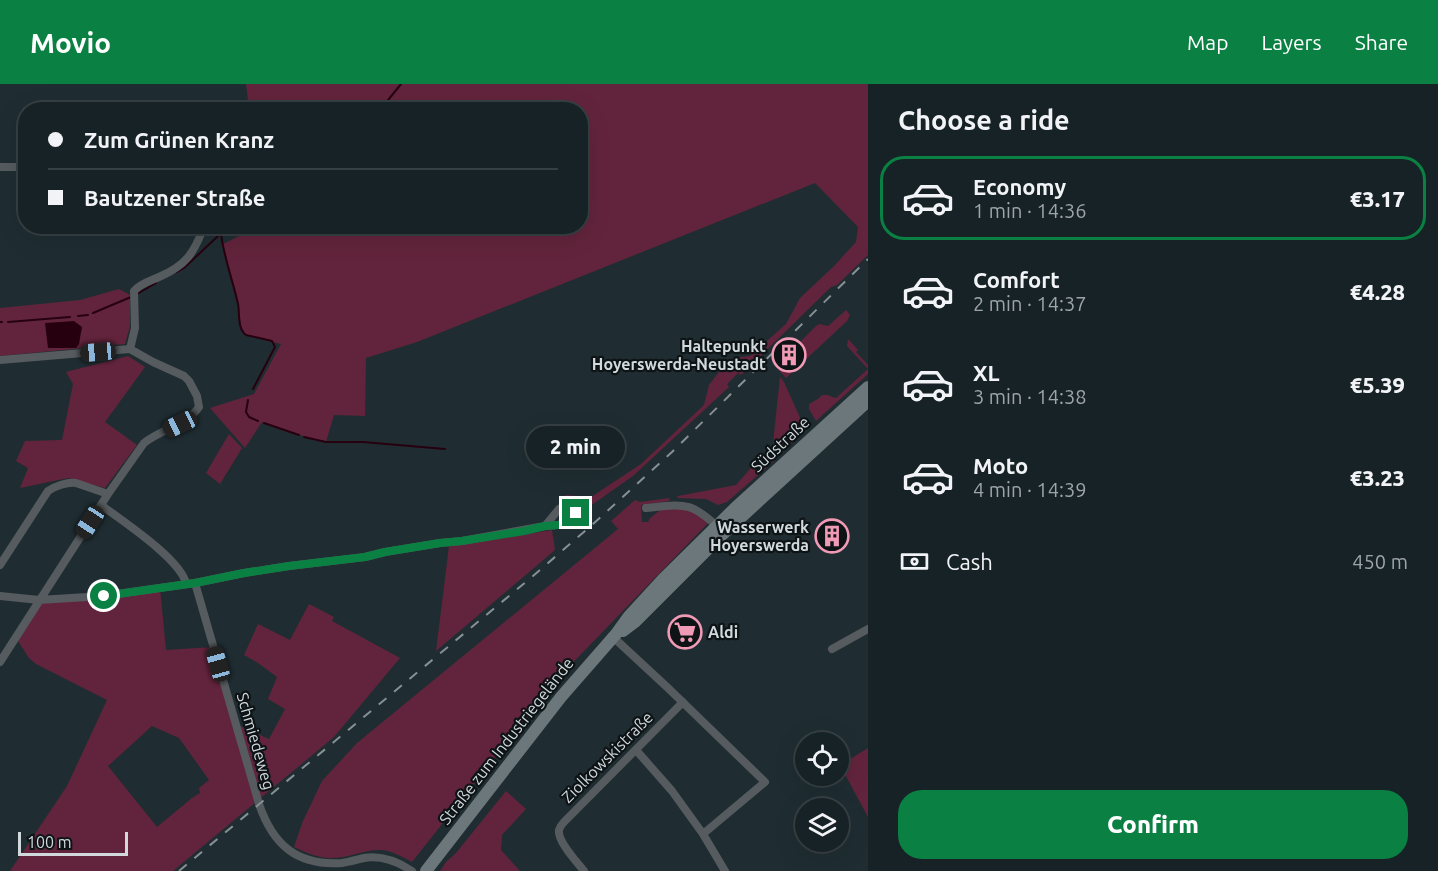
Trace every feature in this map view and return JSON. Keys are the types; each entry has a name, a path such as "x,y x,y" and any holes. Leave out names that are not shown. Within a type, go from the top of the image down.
{"main road":[{"name":"Südstraße","path":"720,529 812,436 868,387"},
{"name":"Südstraße","path":"720,529 868,401"},
{"name":"Straße zum Industriegelände","path":"426,871 579,675 615,636 635,622 720,529"}],"street":[{"path":"0,167 18,167"},
{"path":"130,349 135,328 134,291 138,286 181,266 201,234"},
{"path":"0,360 130,349 184,376 197,396 200,407 180,424 151,437 144,443 108,494 0,662"},
{"path":"0,565 52,488 72,483 108,494"},
{"name":"Schmiedeweg","path":"101,505 159,549 190,583 262,813 276,839 291,852 316,861 335,863 351,862 368,857 386,858 412,871"},
{"path":"646,508 686,506 696,509 720,529"},
{"path":"0,596 39,600 104,596 289,566 365,557 545,526"},
{"path":"832,649 868,629"},
{"path":"615,636 765,782 703,834"},
{"name":"Ziolkowskistraße","path":"584,871 562,843 560,828 682,702"},
{"path":"636,750 672,791 703,834 725,871"}],"shaded area":[{"path":"246,84 868,84 868,255 837,285 831,287 741,375 738,373 727,384 729,387 633,476 586,509 574,500 565,498 565,495 588,499 641,464 704,405 709,385 725,364 734,358 750,356 786,324 800,298 856,242 858,227 815,183 417,342 366,358 365,416 334,415 326,442 262,422 245,448 210,408 254,394 281,344 246,335 243,332 223,244 243,234 588,234 588,102 248,102"},
{"path":"119,289 130,295 130,326 125,344 0,356 0,308 80,300"},
{"path":"846,310 850,315 847,321 786,378 775,366 796,351 794,348 816,326 819,324 828,326"},
{"path":"74,321 82,327 76,348 48,348 45,323"},
{"path":"848,339 868,365 868,369 847,346"},
{"path":"128,356 145,367 105,422 137,445 105,488 68,478 20,488 28,468 16,461 25,441 62,440 73,384 66,372"},
{"path":"868,369 868,374 816,421 809,409 809,404 822,395 836,398"},
{"path":"780,377 802,422 801,435 777,455 772,453"},
{"path":"229,434 242,448 220,484 206,473"},
{"path":"767,455 775,460 727,502 718,505 706,499 677,498 736,485 757,461"},
{"path":"669,498 670,501 641,505 642,522 648,522 663,508 686,509 710,521 557,679 412,862 381,850 325,858 294,847 303,821 322,781 357,743 618,529 611,521 635,500 640,502"},
{"path":"552,530 555,550 436,651 449,546"},
{"path":"160,588 166,650 213,647 236,724 269,739 285,709 268,699 277,677 244,655 258,624 290,640 309,604 334,617 332,621 400,658 334,737 173,871 10,871 67,786 107,700 36,664 29,658 16,638 40,600","holes":["152,726 179,738 209,780 199,788 200,793 157,827 108,766"]},
{"path":"868,748 868,817 849,782 849,760"},
{"path":"506,791 526,809 502,835 501,850 520,871 440,871 446,862 456,853"}],"waterway":[{"path":"386,102 401,84"},
{"path":"221,234 238,304 241,329 246,335 272,341 275,347 253,389"},
{"path":"177,272 222,234"},
{"path":"137,294 156,283"},
{"path":"93,313 131,297"},
{"path":"78,316 88,315"},
{"path":"8,322 70,317"},
{"path":"248,400 246,412 249,417 258,421"},
{"path":"264,423 299,435"},
{"path":"304,437 326,442 363,442 445,449"}],"railway":[{"path":"179,871 593,524 672,452 868,259"}],"place":[{"name":"Haltepunkt Hoyerswerda-Neustadt","path":"789,355"},
{"name":"Wasserwerk Hoyerswerda","path":"832,536"},
{"name":"Aldi","path":"685,632"}],"route":[{"path":"104,596 289,566 365,557 545,526 570,524 574,522 576,513"}]}
